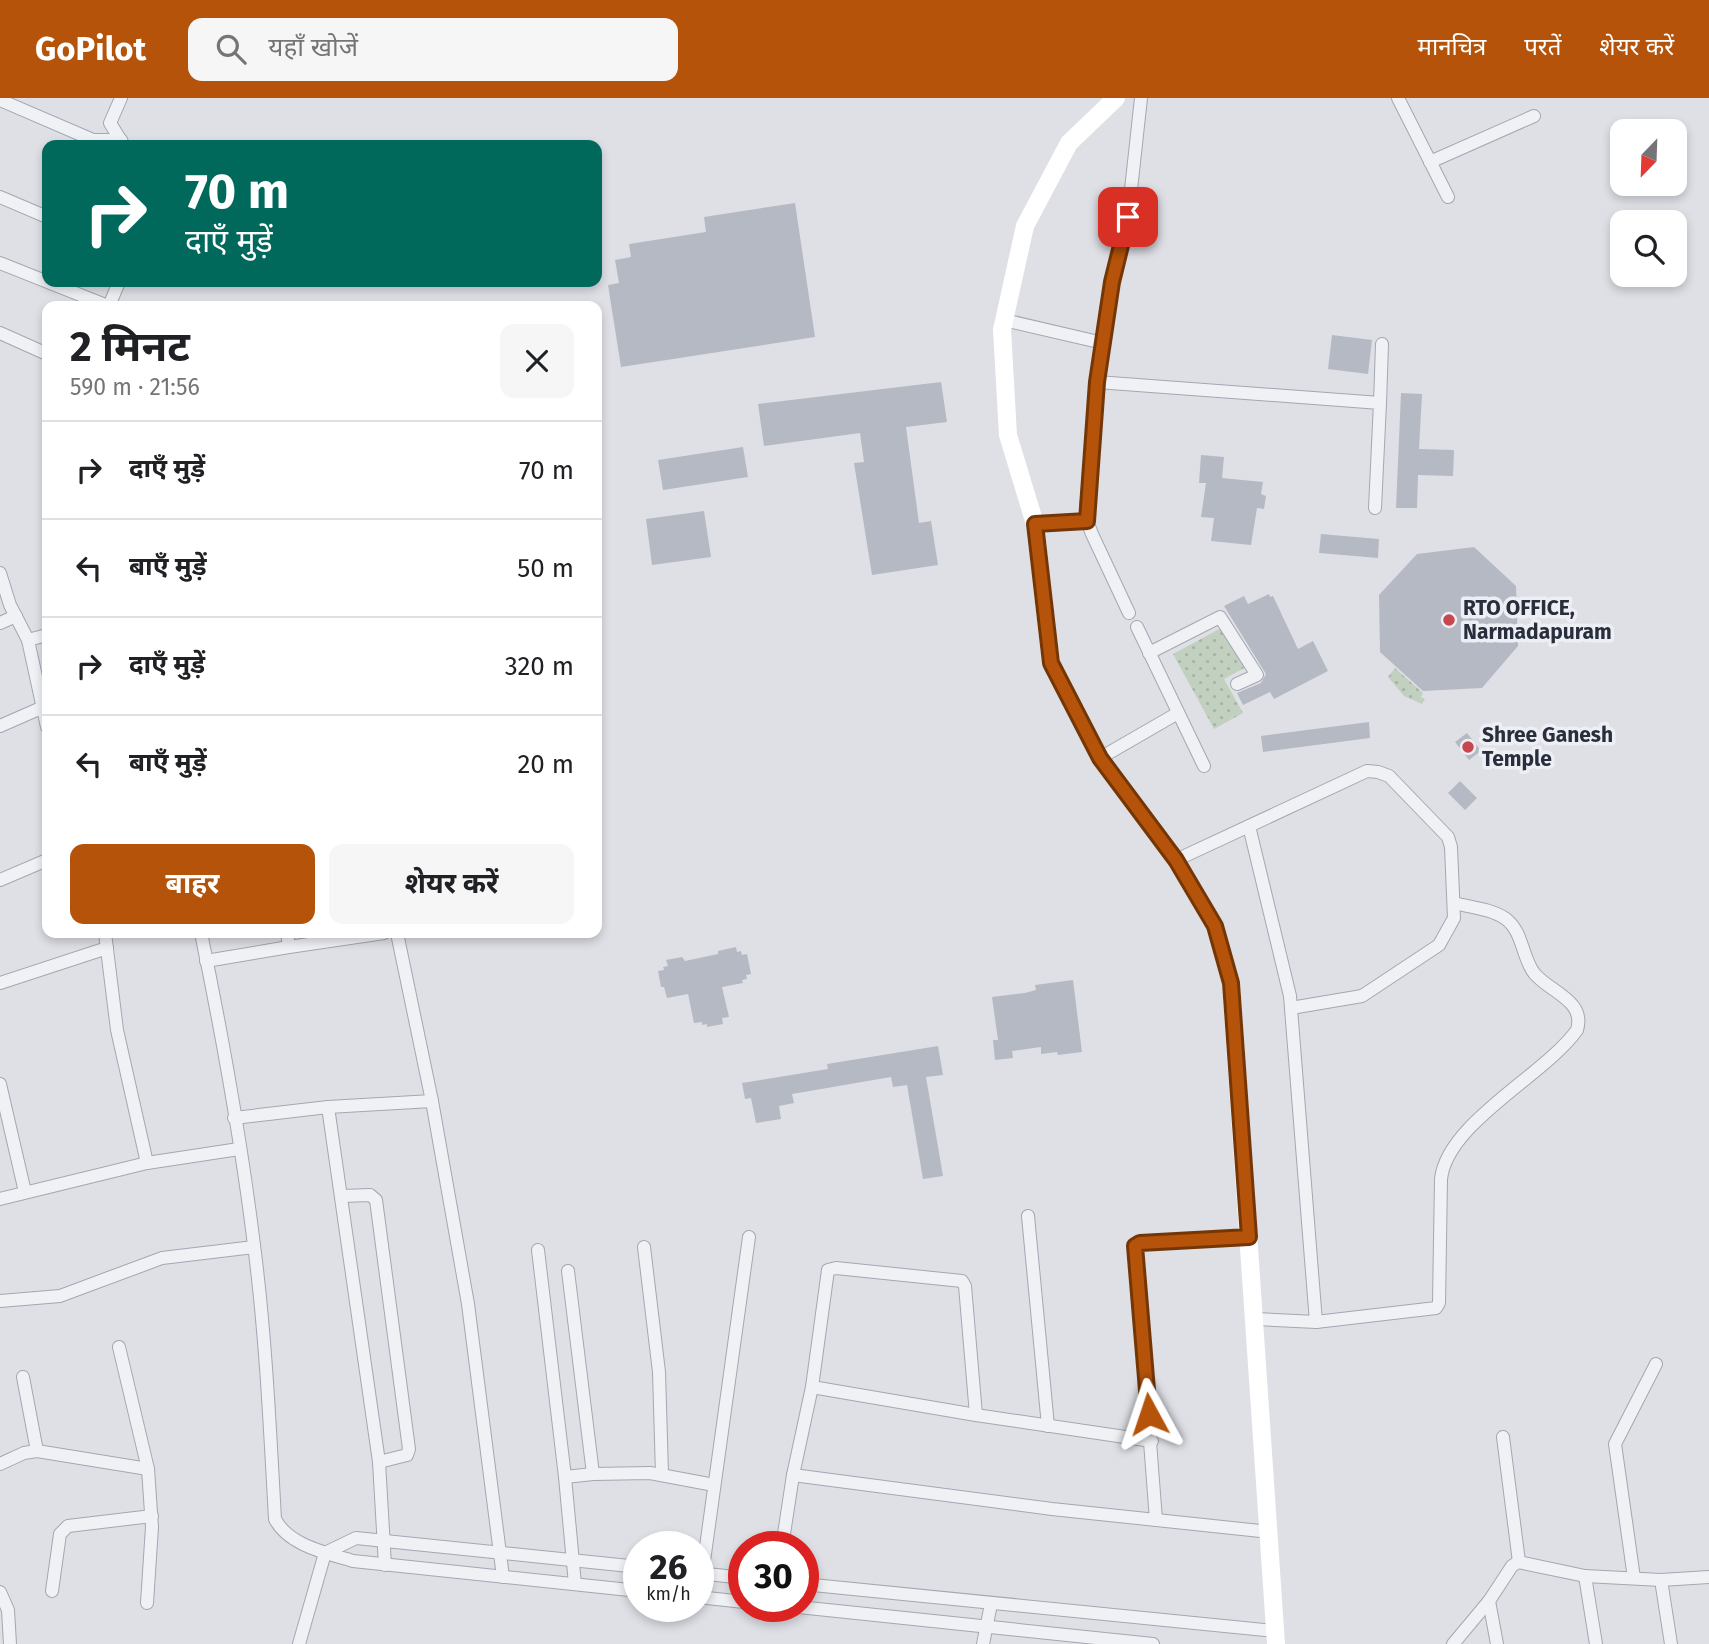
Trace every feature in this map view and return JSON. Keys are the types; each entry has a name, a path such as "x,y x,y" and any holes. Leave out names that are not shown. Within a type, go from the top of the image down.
{"main road":[{"path":"1116,98 1069,143 1025,226 1002,330 1008,435 1035,524 1051,663 1100,758 1176,860 1215,926 1231,983 1276,1637"}],"street":[{"path":"120,140 110,123 121,98"},
{"path":"1129,612 1087,521 1097,382 1112,282 1128,217 1141,98"},
{"path":"1398,98 1448,197"},
{"path":"0,100 93,140"},
{"path":"1430,162 1534,116"},
{"path":"0,197 42,215"},
{"path":"0,263 42,280"},
{"path":"60,287 95,301"},
{"path":"1004,320 1103,343"},
{"path":"0,333 42,352"},
{"path":"1375,508 1382,345"},
{"path":"1097,382 1380,403"},
{"path":"1035,524 1087,521"},
{"path":"0,573 28,640 42,711"},
{"path":"0,623 16,616"},
{"path":"1149,653 1220,617 1257,675 1237,684"},
{"path":"1137,627 1204,766"},
{"path":"28,640 42,636"},
{"path":"0,726 41,708"},
{"path":"1100,758 1178,713"},
{"path":"1176,860 1367,771 1389,776 1448,837 1451,848 1454,918 1439,945 1362,996 1291,1008"},
{"path":"1249,826 1291,1008 1316,1322"},
{"path":"0,880 42,862"},
{"path":"1255,1319 1316,1322 1436,1308 1439,1303 1441,1179 1445,1159 1468,1130 1572,1036 1579,1023 1575,1006 1533,972 1509,921 1498,915 1454,903"},
{"path":"106,938 117,1030 147,1163"},
{"path":"202,938 254,1247 268,1393 275,1519 280,1528 288,1535 325,1553 353,1561 623,1589"},
{"path":"287,938 289,947"},
{"path":"206,961 350,938"},
{"path":"398,938 432,1101 468,1304 503,1577"},
{"path":"0,983 107,948"},
{"path":"0,1084 25,1192"},
{"path":"234,1118 328,1107 432,1101"},
{"path":"328,1107 379,1462 385,1565"},
{"path":"0,1199 147,1163 239,1149"},
{"path":"342,1196 370,1195 376,1200 409,1449 403,1457 379,1462"},
{"path":"1028,1216 1048,1426"},
{"path":"707,1531 749,1237"},
{"path":"1156,1520 1135,1246 1140,1243 1249,1237"},
{"path":"0,1301 60,1296 162,1258 254,1247"},
{"path":"644,1247 659,1372 662,1474"},
{"path":"538,1250 575,1584"},
{"path":"784,1531 793,1475 812,1387 828,1270 836,1268 962,1281 965,1286 976,1415"},
{"path":"568,1271 593,1474"},
{"path":"119,1347 148,1469 152,1516 147,1603"},
{"path":"1634,1578 1615,1444 1656,1364"},
{"path":"23,1377 37,1451"},
{"path":"812,1387 1152,1441"},
{"path":"1503,1437 1519,1562"},
{"path":"0,1464 24,1453 37,1451 148,1469"},
{"path":"565,1477 593,1474 662,1474 714,1485"},
{"path":"793,1475 1270,1532"},
{"path":"52,1591 63,1529 68,1526 152,1516"},
{"path":"299,1644 325,1553 356,1538 623,1566"},
{"path":"1453,1644 1489,1601 1513,1566 1519,1562 1585,1576 1661,1580 1709,1577"},
{"path":"1585,1576 1596,1644"},
{"path":"1661,1580 1671,1644"},
{"path":"819,1586 1276,1637"},
{"path":"0,1592 8,1610 10,1644"},
{"path":"1489,1601 1497,1644"},
{"path":"984,1644 991,1604"},
{"path":"819,1609 1153,1644"}],"green space":[{"path":"1223,627 1246,667 1224,679 1243,713 1214,729 1173,654"},
{"path":"1395,668 1423,693 1421,697 1425,699 1422,704 1404,696 1388,677"}],"building":[{"path":"795,203 815,337 621,367 608,285 619,283 615,260 631,257 629,244 706,232 704,217"},
{"path":"1332,335 1372,340 1368,374 1328,369"},
{"path":"941,382 947,422 906,427 919,523 931,521 938,565 872,575 854,463 864,462 860,433 764,446 758,404"},
{"path":"1401,393 1422,394 1419,449 1454,450 1453,476 1418,475 1417,508 1396,508"},
{"path":"743,447 748,477 663,490 658,460"},
{"path":"1201,455 1224,457 1222,478 1263,482 1261,494 1266,496 1264,509 1257,508 1251,545 1211,541 1214,518 1201,517 1206,483 1199,483"},
{"path":"704,511 711,557 652,565 646,519"},
{"path":"1321,534 1379,539 1378,558 1319,553"},
{"name":"RTO OFFICE, Narmadapuram","path":"1474,547 1516,586 1518,646 1482,688 1423,691 1380,652 1379,595 1417,554"},
{"path":"1269,594 1270,597 1273,596 1298,649 1313,641 1328,671 1274,699 1270,692 1243,705 1237,693 1261,683 1266,674 1224,606 1244,596 1248,604"},
{"path":"1369,722 1370,738 1263,752 1261,736"},
{"name":"Shree Ganesh Temple","path":"1467,733 1481,751 1469,760 1455,742"},
{"path":"1460,781 1477,798 1465,810 1448,793"},
{"path":"736,947 737,952 747,954 751,974 746,975 747,979 742,980 743,983 722,987 729,1017 722,1018 723,1024 707,1027 707,1024 702,1025 702,1022 694,1023 688,994 667,998 664,987 661,987 658,971 668,966 666,960 682,957 685,961"},
{"path":"1073,980 1082,1052 1041,1054 1041,1047 1012,1051 1013,1058 995,1060 993,1040 998,1040 992,997 1036,990 1035,985"},
{"path":"938,1046 943,1075 926,1077 943,1176 923,1179 907,1085 893,1087 891,1077 792,1094 794,1103 779,1106 781,1119 756,1123 751,1098 745,1099 742,1083 828,1069 827,1064"}],"place":[{"name":"RTO OFFICE, Narmadapuram","path":"1449,620"},
{"name":"Shree Ganesh Temple","path":"1468,747"}],"route":[{"path":"1128,217 1112,282 1097,382 1087,521 1035,524 1051,663 1100,758 1176,860 1215,926 1231,983 1249,1237 1140,1243 1135,1246 1149,1414"}]}
